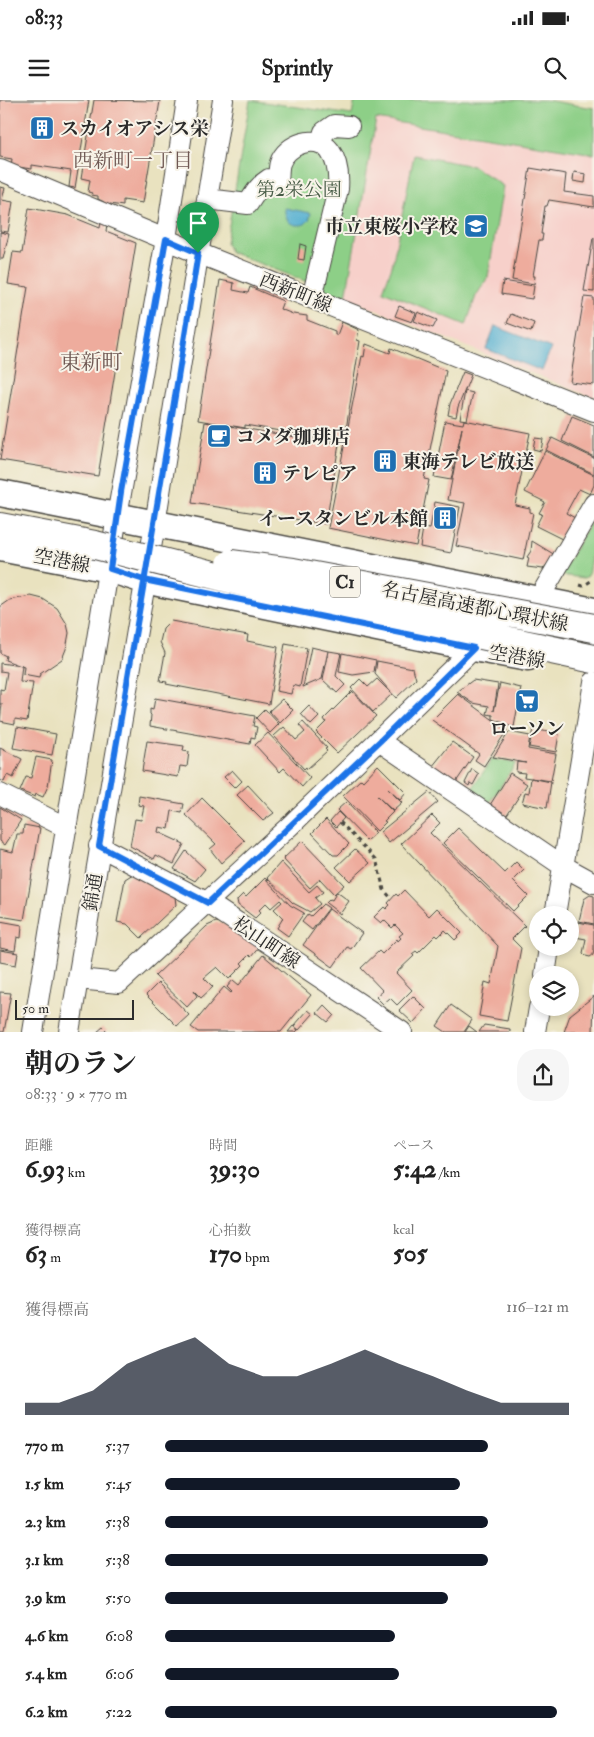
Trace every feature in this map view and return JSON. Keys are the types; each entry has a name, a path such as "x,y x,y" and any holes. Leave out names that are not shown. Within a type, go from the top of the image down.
{"highway":[{"name":"名古屋高速都心環状線","path":"0,527 95,546 293,572 594,628"},
{"name":"C1","path":"95,546 289,594 594,659"},
{"path":"346,621 378,608 594,644"}],"main road":[{"path":"0,493 594,611"},
{"name":"空港線","path":"0,548 110,569 144,580 474,648 594,669"}],"street":[{"name":"錦通","path":"33,1032 110,569 117,516 166,239 188,100"},
{"name":"錦通","path":"69,1032 155,524 223,100"},
{"path":"321,143 324,132 334,125 349,126"},
{"path":"207,198 248,204 256,190 265,181 269,179 278,182 280,164 285,153 291,148 312,141 321,143 330,150 339,174 338,189 312,298"},
{"name":"西新町線","path":"0,170 198,253 594,411"},
{"path":"538,600 594,504"},
{"path":"78,979 120,983 380,741 474,648"},
{"path":"557,906 594,682"},
{"path":"380,741 564,866 594,883"},
{"path":"0,794 67,828"},
{"name":"松山町線","path":"99,846 208,903 402,1032"},
{"path":"535,1032 538,1016"}],"path":[{"path":"340,822 376,859 384,890 390,897"}],"shaded area":[{"name":"市立東桜小学校","path":"376,119 594,154 594,398 346,298"}],"green space":[{"name":"第2栄公園","path":"250,100 352,115 355,100 545,100 594,108 594,154 376,119 346,297 230,252 226,243"},
{"path":"414,155 473,166 503,186 488,277 476,296 466,325 383,291 392,266"},
{"path":"594,516 594,537 588,576 584,578 560,575"},
{"path":"492,759 516,763 489,804 470,792"}],"water":[{"path":"285,208 311,213 309,220 305,224 293,224 287,220"},
{"path":"495,326 551,348 542,371 486,349"}],"building":[{"name":"スカイオアシス栄","path":"0,100 89,100 75,188 69,187 71,171 32,165 32,169 11,166 12,159 0,157"},
{"path":"94,100 160,101 143,203 123,200 123,206 110,204 106,231 136,243 98,476 0,460 28,287 8,284 13,252 22,253 29,208 68,215 100,228 104,202 98,199 98,196 91,195 92,193 88,192 90,180 81,178"},
{"path":"530,168 566,174 564,192 594,196 594,207 549,200 547,206 545,206 541,234 543,234 542,240 539,240 533,276 535,276 534,284 512,280"},
{"path":"574,172 586,174 585,183 573,181"},
{"path":"0,187 5,188 2,200 13,202 8,232 0,231"},
{"path":"0,232 9,234 3,259 0,259"},
{"path":"594,238 594,292 584,291"},
{"path":"300,244 306,246 304,260 298,259"},
{"path":"220,280 234,283 233,290 248,293 250,287 283,301 280,309 293,314 307,316 307,320 335,331 335,335 337,335 342,322 359,330 357,340 360,341 344,442 245,425 245,428 198,420"},
{"path":"503,281 534,286 532,299 501,294"},
{"path":"584,297 594,298 594,385 570,382"},
{"path":"399,306 416,313 412,322 395,316"},
{"path":"418,312 437,320 433,328 414,321"},
{"path":"511,314 534,323 531,332 507,323"},
{"name":"東海テレビ放送","path":"366,344 390,353 391,348 446,371 424,479 429,480 416,546 328,528"},
{"path":"463,372 471,375 456,417 448,415 450,404"},
{"path":"465,391 473,393 467,420 460,419"},
{"path":"572,416 594,425 594,457 562,441"},
{"path":"464,420 530,433 515,505 530,508 530,512 533,513 523,560 456,546 465,503 448,500 462,428 451,480 434,477 445,421 463,424"},
{"name":"テレピア","path":"205,422 339,444 326,524 192,503"},
{"path":"535,438 543,439 541,451 533,449"},
{"path":"552,438 594,458 594,474 546,450"},
{"path":"545,451 594,475 594,485 590,494 579,489 566,513 575,518 564,540 536,526 542,514 539,513 545,502 525,492"},
{"name":"イースタンビル本館","path":"435,502 460,507 451,553 420,547 423,528 430,529"},
{"path":"532,541 555,555 543,569 527,567 529,558 527,557 531,551"},
{"path":"31,596 43,599 57,608 67,624 69,633 62,659 40,674 39,678 23,675 24,667 5,660 6,656 0,653 0,607 10,600"},
{"path":"171,621 248,635 247,641 278,647 269,704 166,684 167,682 160,681 165,653 160,642 163,629"},
{"path":"285,644 307,648 300,687 293,685 291,694 276,691"},
{"path":"311,647 328,651 322,679 303,687"},
{"path":"329,651 341,653 336,676 345,685 337,693 323,680"},
{"path":"342,653 376,660 374,672 353,675 339,672"},
{"path":"377,661 413,668 416,679 396,698 375,674"},
{"path":"0,663 22,666 20,682 33,683 27,721 15,719 15,724 0,721 2,704 0,704 0,689 4,690 7,672 0,671"},
{"path":"360,679 368,687 377,679 392,694 373,712 351,688"},
{"path":"473,680 498,684 494,711 500,683 521,688 514,727 504,725 504,723 493,719 493,715 487,714 489,706 473,703 457,692"},
{"path":"352,691 376,716 337,753 316,732 326,722 324,719"},
{"path":"458,694 507,730 484,766 475,760 479,754 432,720"},
{"path":"155,698 255,716 253,726 257,727 255,738 251,737 250,744 150,726 150,709 153,710"},
{"path":"282,699 293,710 280,723 269,711"},
{"path":"309,706 319,717 311,725 301,714"},
{"path":"265,709 279,724 270,733 256,718"},
{"path":"303,722 327,748 325,749 327,751 307,769 306,767 304,769 274,736 284,727 296,740 305,732 299,725"},
{"path":"17,727 56,734 52,755 13,748"},
{"path":"533,729 559,734 556,752 529,747"},
{"path":"509,732 530,736 528,749 556,754 551,781 524,777 525,773 516,772 517,762 526,763 493,757"},
{"path":"268,733 310,778 302,787 284,768 280,772 255,745"},
{"path":"147,741 184,746 183,751 189,752 187,767 180,766 178,777 142,771"},
{"path":"452,742 473,757 456,782 432,767"},
{"path":"0,748 22,759 13,778 7,775 4,782 0,780"},
{"path":"36,757 52,760 48,786 43,797 36,794 35,797 20,791 26,777 31,778"},
{"path":"378,765 406,793 400,800 388,789 402,803 393,811 377,796 393,812 377,831 343,796 361,779 363,781"},
{"path":"472,769 479,774 473,785 470,783 469,786 465,783"},
{"path":"232,770 242,781 235,788 224,777"},
{"path":"510,773 527,784 506,816 490,805"},
{"path":"531,778 551,782 547,808 522,803 525,792 529,793"},
{"path":"248,785 274,813 263,821 237,795"},
{"path":"429,792 438,802 389,843 380,832"},
{"path":"139,796 184,804 182,813 172,811 169,829 159,827 158,832 184,844 174,864 156,855 154,859 130,846 135,819 141,820 144,806 138,805"},
{"path":"202,798 245,841 221,863 210,849 216,844 186,815"},
{"path":"346,802 376,833 367,841 337,810"},
{"path":"0,807 21,820 5,845 0,841"},
{"path":"338,812 344,818 336,827 330,821"},
{"path":"432,815 440,823 430,833 525,926 512,939 521,948 507,1021 479,1016 485,982 491,984 498,946 401,844"},
{"path":"326,819 349,844 338,855 333,855 312,833"},
{"path":"24,825 40,828 24,920 0,916 0,849 13,852 17,834 23,834"},
{"path":"458,828 505,873 516,862 524,870 513,881 528,896 513,911 443,843"},
{"path":"302,841 344,885 334,894 320,879 310,888 283,859"},
{"path":"355,849 370,863 350,881 336,867"},
{"path":"186,851 205,869 195,881 174,869"},
{"path":"281,862 309,892 317,885 323,892 315,898 320,904 310,912 293,903 267,878"},
{"path":"133,874 175,897 176,905 141,938 127,924 117,922 125,879"},
{"path":"265,878 290,905 304,913 288,936 277,928 283,918 274,909 282,902 280,900 271,908 266,903 259,910 261,912 255,918 238,905 237,900 243,894 246,897"},
{"path":"404,890 429,916 437,908 462,933 455,940 445,930 438,937 436,935 418,953 416,951 412,954 414,956 396,973 412,990 397,1005 390,998 383,1004 376,997 383,991 361,968 379,951 382,954 397,939 398,941 401,938 399,936 403,933 395,925 392,928 384,920 381,923 374,917 384,907 386,909 390,905 388,903 396,894 398,896"},
{"path":"337,892 349,901 340,914 326,903 330,899 332,900"},
{"path":"590,895 594,896 594,924 579,921 584,899"},
{"path":"323,904 329,908 312,930 302,922 308,914 311,916"},
{"path":"329,909 362,933 351,949 347,947 333,967 303,945"},
{"path":"0,921 22,925 21,938 17,937 15,951 0,948"},
{"path":"216,922 225,924 260,946 251,957 249,955 241,963 243,965 229,979 217,967 204,978 213,987 201,998 194,991 197,996 187,1007 155,976 207,926"},
{"path":"579,922 594,925 594,949 593,955 590,957 583,953 586,939 579,938"},
{"path":"0,950 18,953 16,965 0,962"},
{"path":"263,955 311,995 281,1032 198,1032 191,1027 224,987 231,993 227,987 233,980 239,985"},
{"path":"158,983 189,1015 177,1026 146,995"},
{"path":"0,992 11,993 4,1032 0,1032"},
{"path":"413,996 426,1009 413,1023 399,1010"},
{"path":"594,996 593,1032 564,1032 570,1016 579,1016 579,1008"},
{"path":"324,1005 334,1015 328,1022 317,1013"},
{"path":"451,1005 472,1020 464,1032 446,1032 437,1026"},
{"path":"308,1010 313,1014 299,1030 294,1026"},
{"path":"484,1025 510,1029 510,1032 479,1032"},
{"path":"293,1026 298,1030 296,1032 288,1032"},
{"path":"469,1026 477,1032 465,1032"},
{"path":"103,1027 108,1032 97,1032"}],"place":[{"name":"スカイオアシス栄","path":"42,128"},
{"name":"市立東桜小学校","path":"476,226"},
{"name":"コメダ珈琲店","path":"219,436"},
{"name":"東海テレビ放送","path":"385,461"},
{"name":"テレピア","path":"265,473"},
{"name":"イースタンビル本館","path":"445,518"},
{"name":"ローソン","path":"527,701"}],"district":[{"name":"西新町一丁目","path":"133,160"},
{"name":"東新町","path":"91,362"}],"route":[{"path":"198,253 155,524 144,580 99,846 208,903 380,741 474,648 144,580 110,569 121,492 166,239 198,253"}]}
